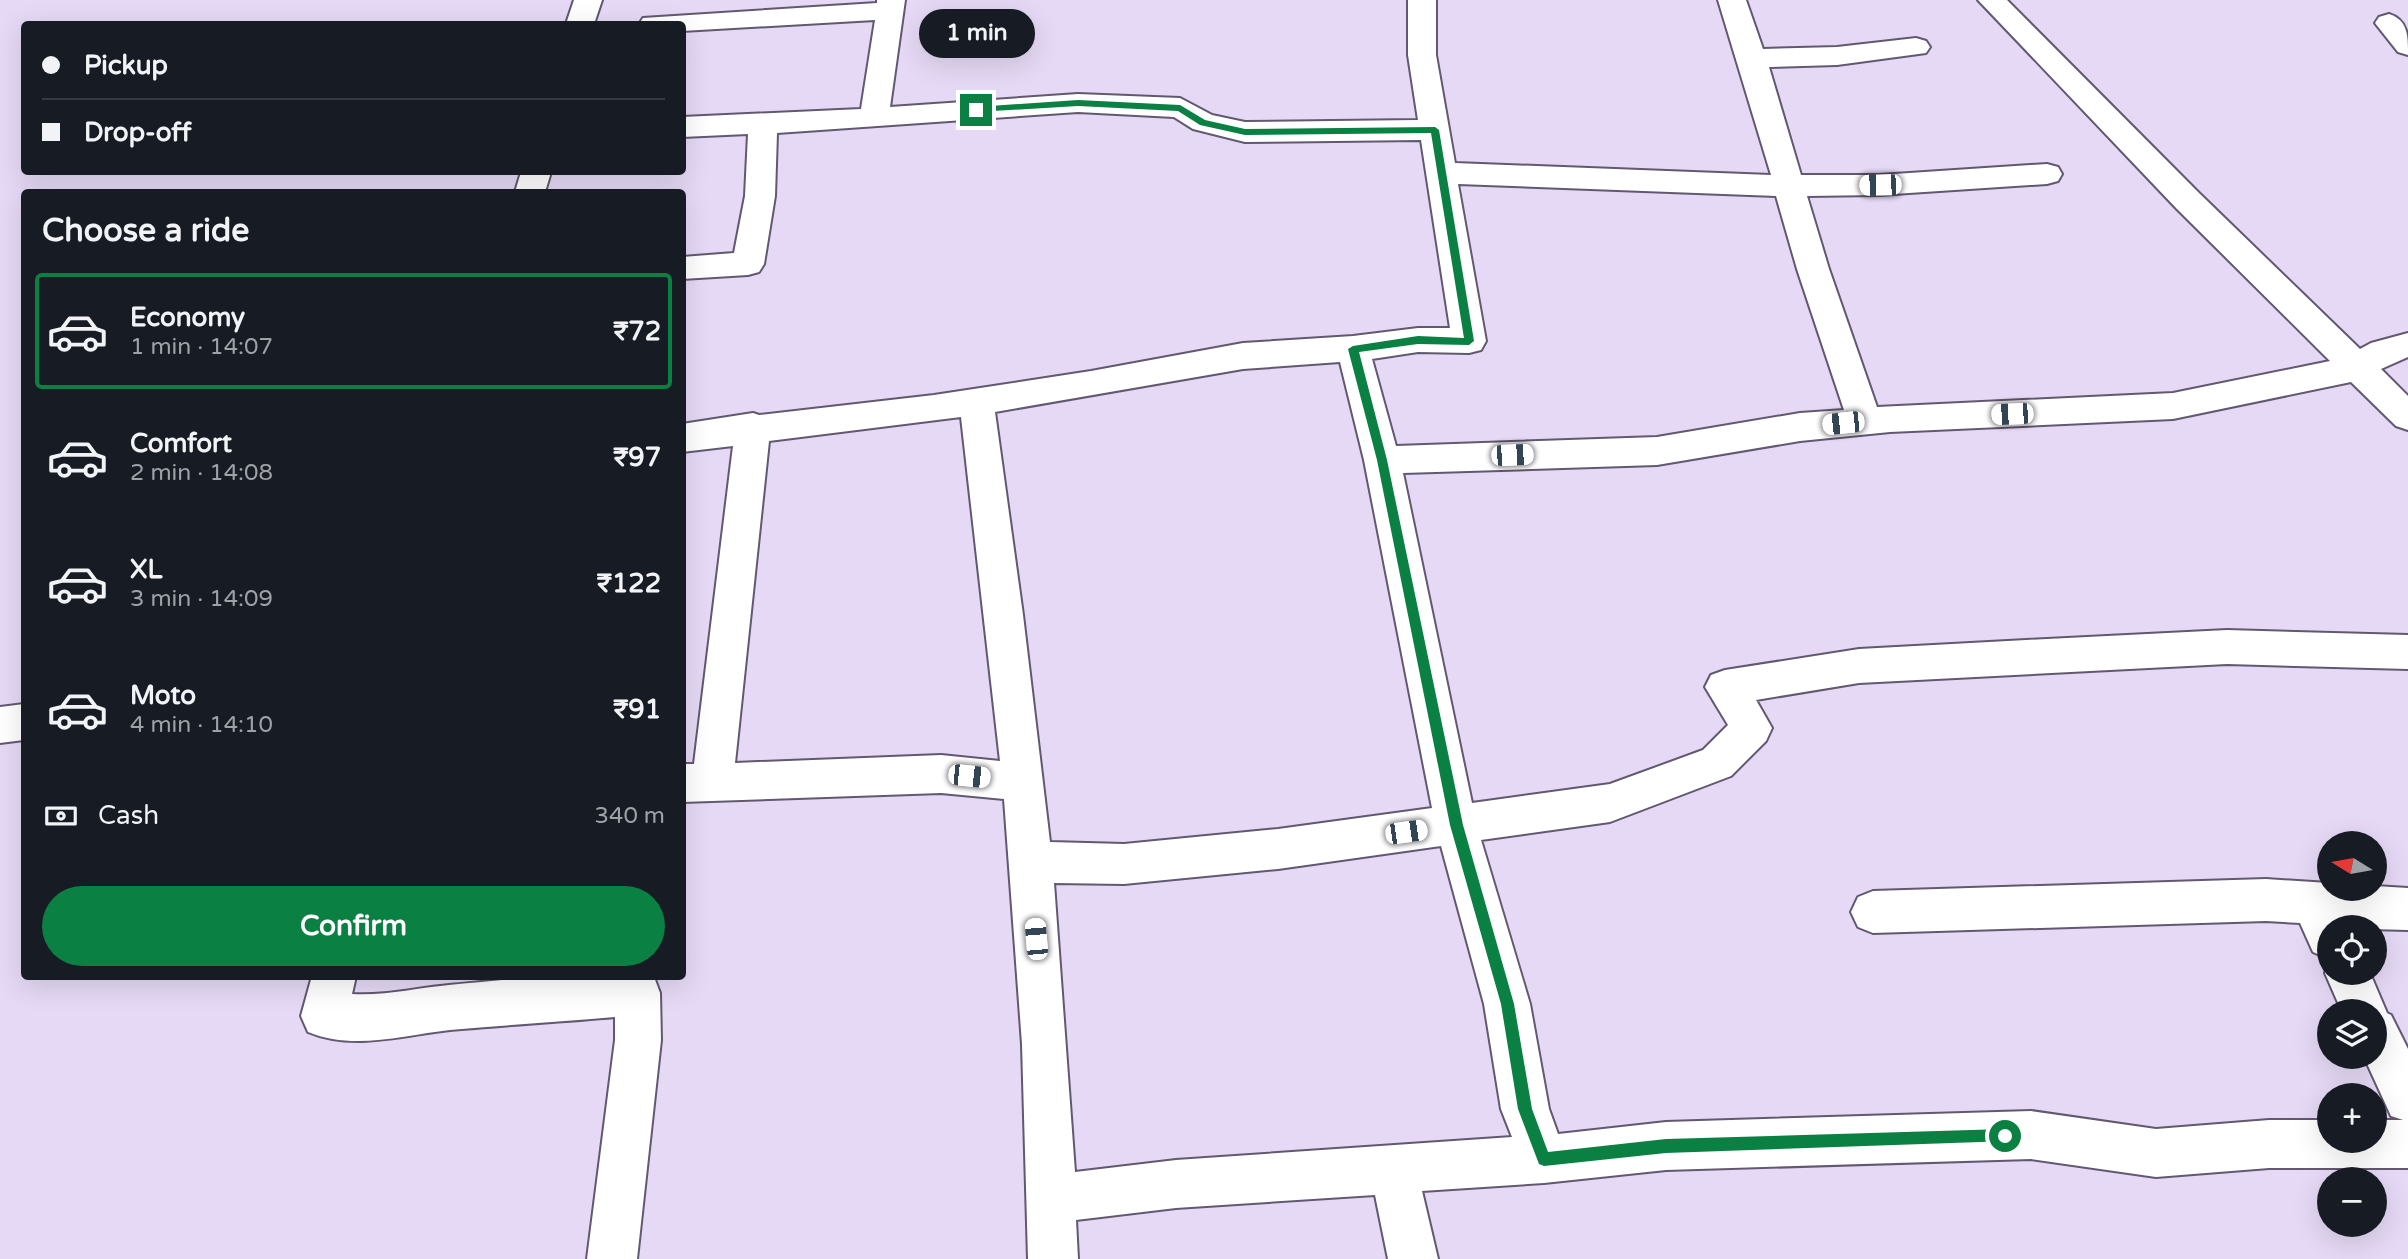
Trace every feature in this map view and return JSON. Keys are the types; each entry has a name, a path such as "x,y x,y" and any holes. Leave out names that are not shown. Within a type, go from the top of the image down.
{"street":[{"path":"581,21 588,0"},
{"path":"686,437 976,401 1091,384 1243,356 1353,349 1418,340 1469,341 1422,55 1422,0 1415,0"},
{"path":"1732,0 1752,58 1812,269 1865,421"},
{"path":"1992,0 2408,418"},
{"path":"686,21 890,6 874,116"},
{"path":"2389,23 2408,46"},
{"path":"1752,58 1837,56 1916,47"},
{"path":"686,127 1078,103 1180,108 1203,122 1245,132 1435,130"},
{"path":"686,268 748,264 760,196 763,123"},
{"path":"1441,173 1789,186 1880,185 2047,174"},
{"path":"1382,460 1657,451 1800,427 1865,421 2173,406 2356,368 2383,352 2408,345"},
{"path":"1353,349 1382,460 1456,825 1507,1004 1525,1109 1544,1159"},
{"path":"976,401 1024,782 1050,1120 1053,1259"},
{"path":"753,427 697,783 941,774 1024,782"},
{"path":"1030,862 1124,864 1278,849 1611,803 1717,762 1752,728 1725,687 1859,666 2227,647 2408,652"},
{"path":"0,725 21,722"},
{"path":"1873,912 2266,900 2317,919"},
{"path":"2364,915 2408,909"},
{"path":"333,980 324,1016 375,1018 447,1008 638,993 638,1040 612,1259"},
{"path":"2387,1056 2408,1099"},
{"path":"1052,1199 1177,1184 1544,1159 1666,1146 2031,1135 2156,1153 2269,1143 2408,1144"},
{"path":"1393,1168 1413,1259"}],"route":[{"path":"976,110 1078,103 1180,108 1203,122 1245,132 1435,130 1469,341 1418,340 1353,349 1382,460 1456,825 1507,1004 1525,1109 1544,1159 1666,1146 2005,1136"}]}
